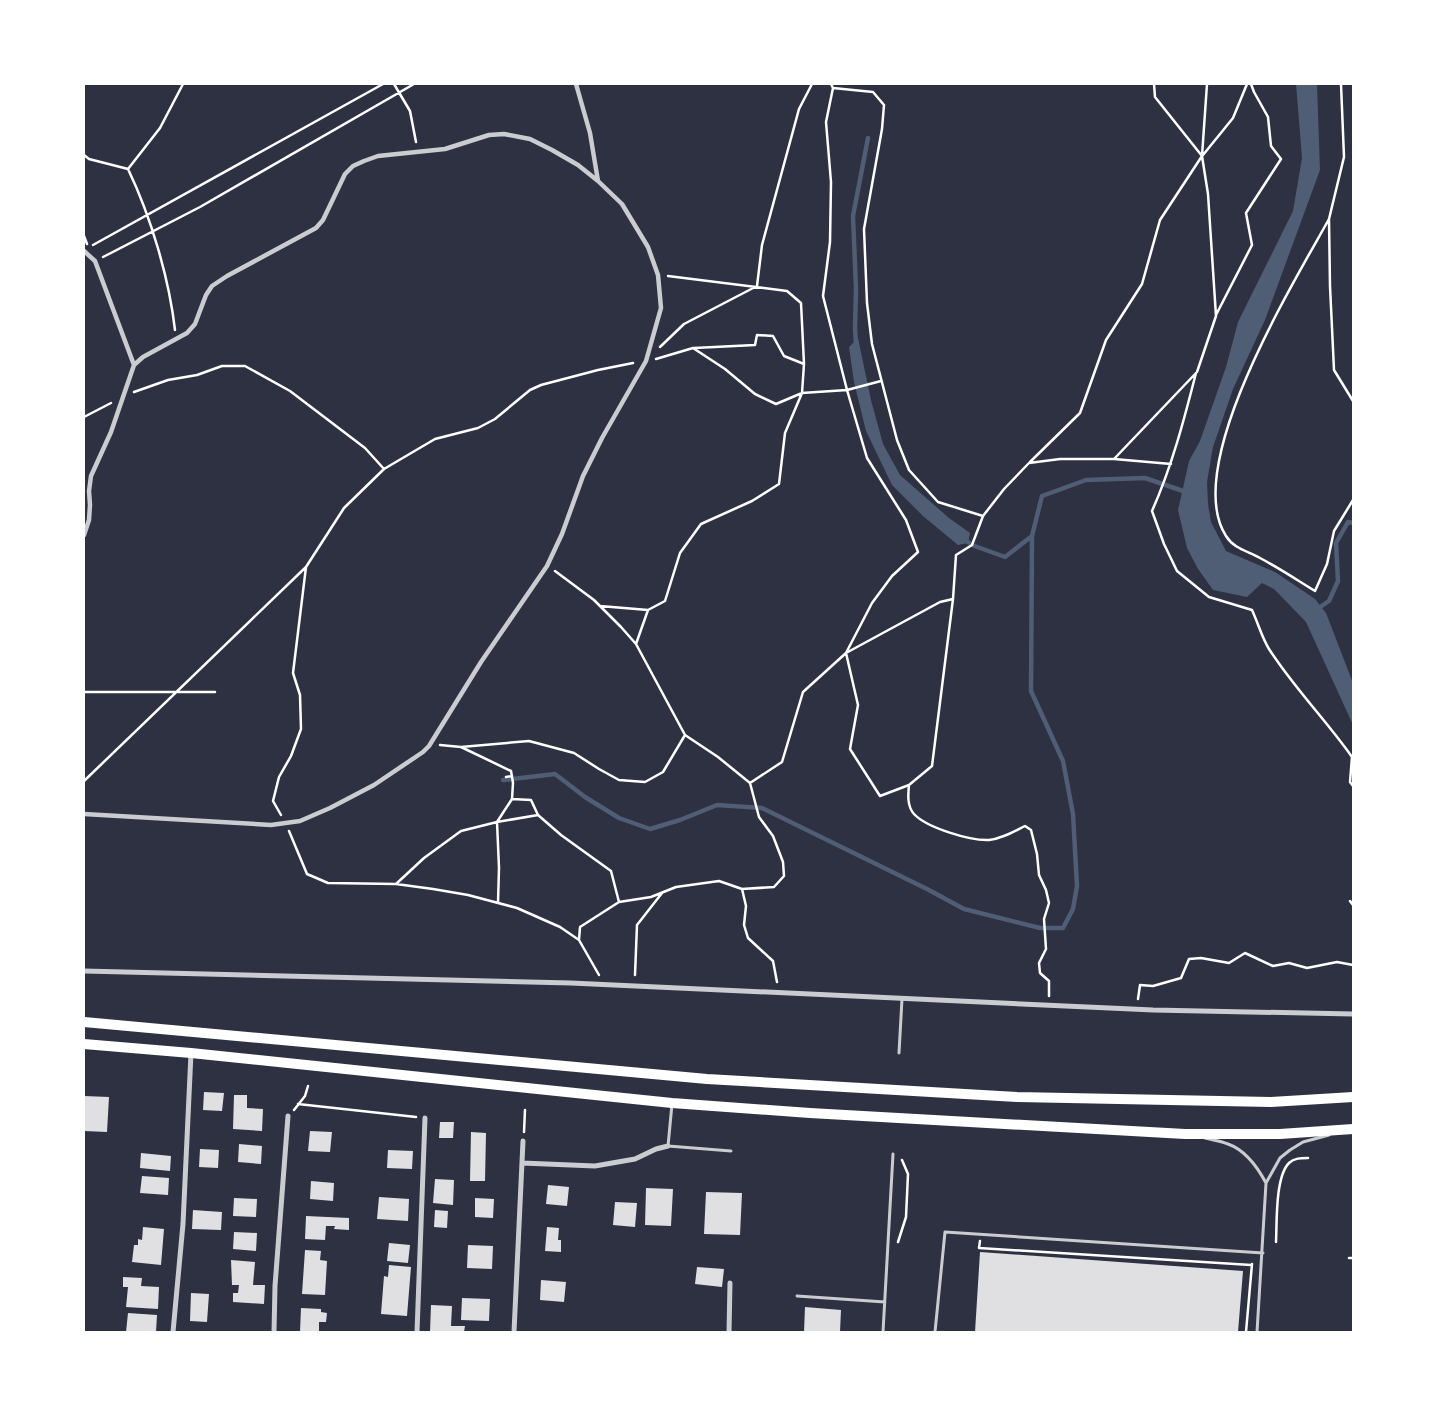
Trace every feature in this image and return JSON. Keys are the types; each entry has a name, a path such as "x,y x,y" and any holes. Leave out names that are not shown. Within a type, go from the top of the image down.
{"main road":[{"path":"84,1022 707,1079 1017,1097 1271,1102 1353,1097"},
{"path":"84,1044 191,1053 672,1103 936,1121 1185,1134 1280,1134 1351,1130"}],"street":[{"path":"576,84 590,133 598,181"},
{"path":"84,535 89,520 91,476 111,432 134,365 142,356 187,333 195,324 206,295 212,286 316,228 323,220 345,174 353,166 378,156 446,149 489,135 504,134 530,139 578,165 598,181 622,204 648,247 658,275 661,308 646,361 587,469 562,534 547,566 481,662 429,746 423,752 366,789 330,808 300,821 286,824 271,826 84,814"},
{"path":"84,251 95,261 134,365"},
{"path":"84,970 598,984 1162,1010 1353,1014"},
{"path":"173,1332 183,1224 191,1053"},
{"path":"274,1332 275,1286 288,1116"},
{"path":"417,1332 425,1118"},
{"path":"514,1332 523,1142"},
{"path":"522,1163 595,1166 635,1159 661,1147 668,1146"},
{"path":"729,1332 730,1283"}],"lane":[{"path":"899,1053 902,999"},
{"path":"672,1103 668,1146 730,1151"},
{"path":"1257,1332 1266,1183 1280,1158 1302,1142 1351,1130"},
{"path":"1185,1134 1229,1144 1260,1170 1266,1183"},
{"path":"883,1332 893,1154"},
{"path":"935,1332 945,1232 1263,1253"},
{"path":"797,1296 884,1302"}],"path":[{"path":"128,169 160,128 183,84"},
{"path":"89,247 384,84"},
{"path":"394,84 410,111 418,152"},
{"path":"95,261 200,207 414,84"},
{"path":"757,286 762,244 799,109 812,84"},
{"path":"831,84 832,88 826,122 831,182 830,242 822,296 867,458 906,520 918,552 892,576 872,603 846,653 858,704 850,749 880,796 909,785 932,766 953,599 956,555 972,544 983,516 1004,489 1080,413 1106,340 1142,284 1160,220 1202,156 1233,118 1247,84"},
{"path":"1154,84 1155,97 1202,156"},
{"path":"1207,84 1202,156 1208,194 1216,316"},
{"path":"1251,84 1268,117 1271,146 1281,159 1246,213 1252,245 1216,316 1197,372 1171,464 1152,511 1164,544 1177,571 1209,597 1252,610 1268,648 1302,695 1333,731 1352,757 1350,782 1353,786"},
{"path":"1341,84 1344,157 1330,219 1330,286 1334,370 1353,401"},
{"path":"832,88 873,92 884,105 882,129 864,229 867,303 872,344 897,440 909,470 938,502 983,516"},
{"path":"84,155 89,159 128,169 138,189 147,216 172,302 176,339"},
{"path":"1330,219 1247,373 1224,436 1215,488 1216,513 1226,536 1237,548 1259,557 1315,591 1327,564 1334,531 1353,500"},
{"path":"600,606 648,610 665,601 680,553 701,524 752,500 779,484 785,434 802,393 804,364 800,303 787,291 658,275"},
{"path":"646,361 684,324 757,286"},
{"path":"84,781 306,567 344,508 384,469 435,439 478,428 496,419 521,397 541,385 598,370 646,361 693,348 755,345 757,335 774,336 784,356 804,364"},
{"path":"693,348 725,368 755,394 776,404 802,393 847,390 881,382"},
{"path":"84,417 122,396 168,380 197,375 222,366 245,366 290,391 365,448 384,469"},
{"path":"1114,459 1197,372"},
{"path":"1029,463 1060,459 1114,459 1171,464"},
{"path":"547,566 600,606 636,644 684,735 718,757 750,784 759,817 773,836 783,862 784,876 774,887 742,889 719,881 676,887 651,897 619,902 580,927 579,940"},
{"path":"306,567 293,673 300,695 301,729 291,756 279,777 273,801 286,824 307,874 328,883 396,884 468,895 516,908 560,927 579,940 599,974 598,984"},
{"path":"750,784 782,762 803,692 846,653 940,602 953,599"},
{"path":"636,644 648,610"},
{"path":"84,692 215,692"},
{"path":"429,746 449,745 461,747 529,741 574,753 619,780 645,782 662,772 684,735"},
{"path":"461,747 511,771 513,784 512,799 497,822 500,868 498,903"},
{"path":"506,777 512,776"},
{"path":"909,785 908,802 914,814 930,826 970,839 988,840 1006,836 1025,826 1031,830 1037,854 1038,876 1046,890 1049,903 1044,919 1046,949 1039,963 1040,973 1049,981 1048,996"},
{"path":"512,799 531,800 538,815 561,835 612,871 619,902"},
{"path":"396,884 424,858 461,831 538,815"},
{"path":"742,889 746,906 744,925 748,938 773,961 777,982"},
{"path":"635,976 637,925 662,893"},
{"path":"1350,901 1353,905"},
{"path":"1138,999 1140,984 1153,986 1181,978 1189,959 1201,958 1229,963 1245,953 1273,966 1289,963 1307,968 1337,962 1353,965"},
{"path":"288,1116 305,1096 308,1086"},
{"path":"298,1104 425,1118"},
{"path":"523,1142 526,1110"},
{"path":"1276,1242 1279,1192 1283,1174 1289,1163 1299,1158 1308,1158"},
{"path":"981,1234 980,1248 1251,1265 1246,1332"}],"water":[{"path":"1296,84 1317,84 1320,170 1265,320 1233,389 1213,447 1207,482 1208,504 1211,522 1226,551 1275,572 1315,599 1326,613 1353,683 1353,725 1306,622 1274,589 1262,583 1247,597 1213,590 1198,569 1187,548 1178,510 1189,461 1200,441 1226,367 1238,322 1293,211 1302,158"},
{"path":"858,338 871,400 883,444 900,475 949,518 970,533 968,543 958,545 923,516 892,485 866,431 854,382 849,347"}],"building":[{"path":"204,1092 224,1093 222,1111 203,1110"},
{"path":"234,1095 247,1095 247,1108 263,1109 262,1131 233,1129"},
{"path":"84,1096 109,1097 107,1132 84,1131"},
{"path":"440,1122 454,1122 453,1138 439,1138"},
{"path":"310,1131 332,1132 330,1152 308,1151"},
{"path":"471,1132 486,1133 485,1181 470,1181"},
{"path":"239,1144 262,1146 261,1164 238,1162"},
{"path":"200,1149 219,1150 218,1168 199,1167"},
{"path":"388,1150 413,1151 412,1169 387,1168"},
{"path":"141,1153 171,1156 170,1171 140,1168"},
{"path":"142,1176 169,1178 168,1195 140,1193"},
{"path":"435,1179 454,1180 453,1205 433,1203"},
{"path":"311,1181 334,1183 333,1201 310,1199"},
{"path":"548,1185 569,1187 567,1206 546,1204"},
{"path":"646,1188 673,1189 671,1226 645,1225"},
{"path":"706,1192 742,1193 740,1235 704,1234"},
{"path":"379,1197 409,1199 408,1221 377,1219"},
{"path":"234,1198 257,1199 256,1217 233,1216"},
{"path":"475,1198 494,1199 493,1218 475,1217"},
{"path":"615,1202 637,1203 635,1227 613,1225"},
{"path":"193,1210 222,1212 221,1230 192,1229"},
{"path":"435,1210 448,1211 447,1228 434,1227"},
{"path":"306,1216 349,1218 349,1230 334,1229 335,1226 326,1226 325,1240 305,1239"},
{"path":"143,1227 164,1229 161,1265 132,1262 134,1245 138,1245 138,1239 142,1240"},
{"path":"547,1227 559,1228 558,1240 561,1240 561,1252 545,1251"},
{"path":"234,1232 257,1233 256,1251 233,1249"},
{"path":"389,1243 410,1245 408,1263 387,1261"},
{"path":"468,1245 493,1246 492,1269 467,1268"},
{"path":"305,1250 321,1251 320,1260 327,1261 325,1295 302,1294"},
{"path":"980,1252 1243,1271 1238,1332 975,1332"},
{"path":"231,1260 255,1262 253,1285 265,1285 264,1304 233,1302 233,1293 238,1293 239,1285 232,1285"},
{"path":"389,1265 411,1267 407,1316 381,1314 384,1276 388,1277"},
{"path":"697,1267 724,1269 722,1287 695,1284"},
{"path":"123,1277 142,1278 141,1286 159,1287 158,1309 126,1307 128,1287 123,1287"},
{"path":"541,1280 566,1282 564,1302 540,1300"},
{"path":"191,1293 209,1294 207,1322 190,1321"},
{"path":"462,1298 490,1299 489,1321 461,1320"},
{"path":"431,1305 452,1306 451,1326 465,1326 464,1332 430,1332"},
{"path":"805,1307 841,1310 840,1332 804,1332"},
{"path":"301,1308 321,1309 321,1312 327,1313 326,1322 319,1322 319,1332 300,1332"},
{"path":"128,1313 157,1315 156,1332 126,1332"}],"waterway":[{"path":"856,345 853,216 868,138"},
{"path":"964,539 972,545 1005,557 1032,536 1042,496 1086,480 1145,478 1186,492"},
{"path":"1317,609 1329,601 1338,581 1336,543 1348,522 1353,523"},
{"path":"503,780 555,774 585,797 619,818 650,829 680,820 717,805 762,808 964,909 1040,928 1063,928 1073,909 1077,886 1073,814 1063,761 1031,691 1032,536"}]}
